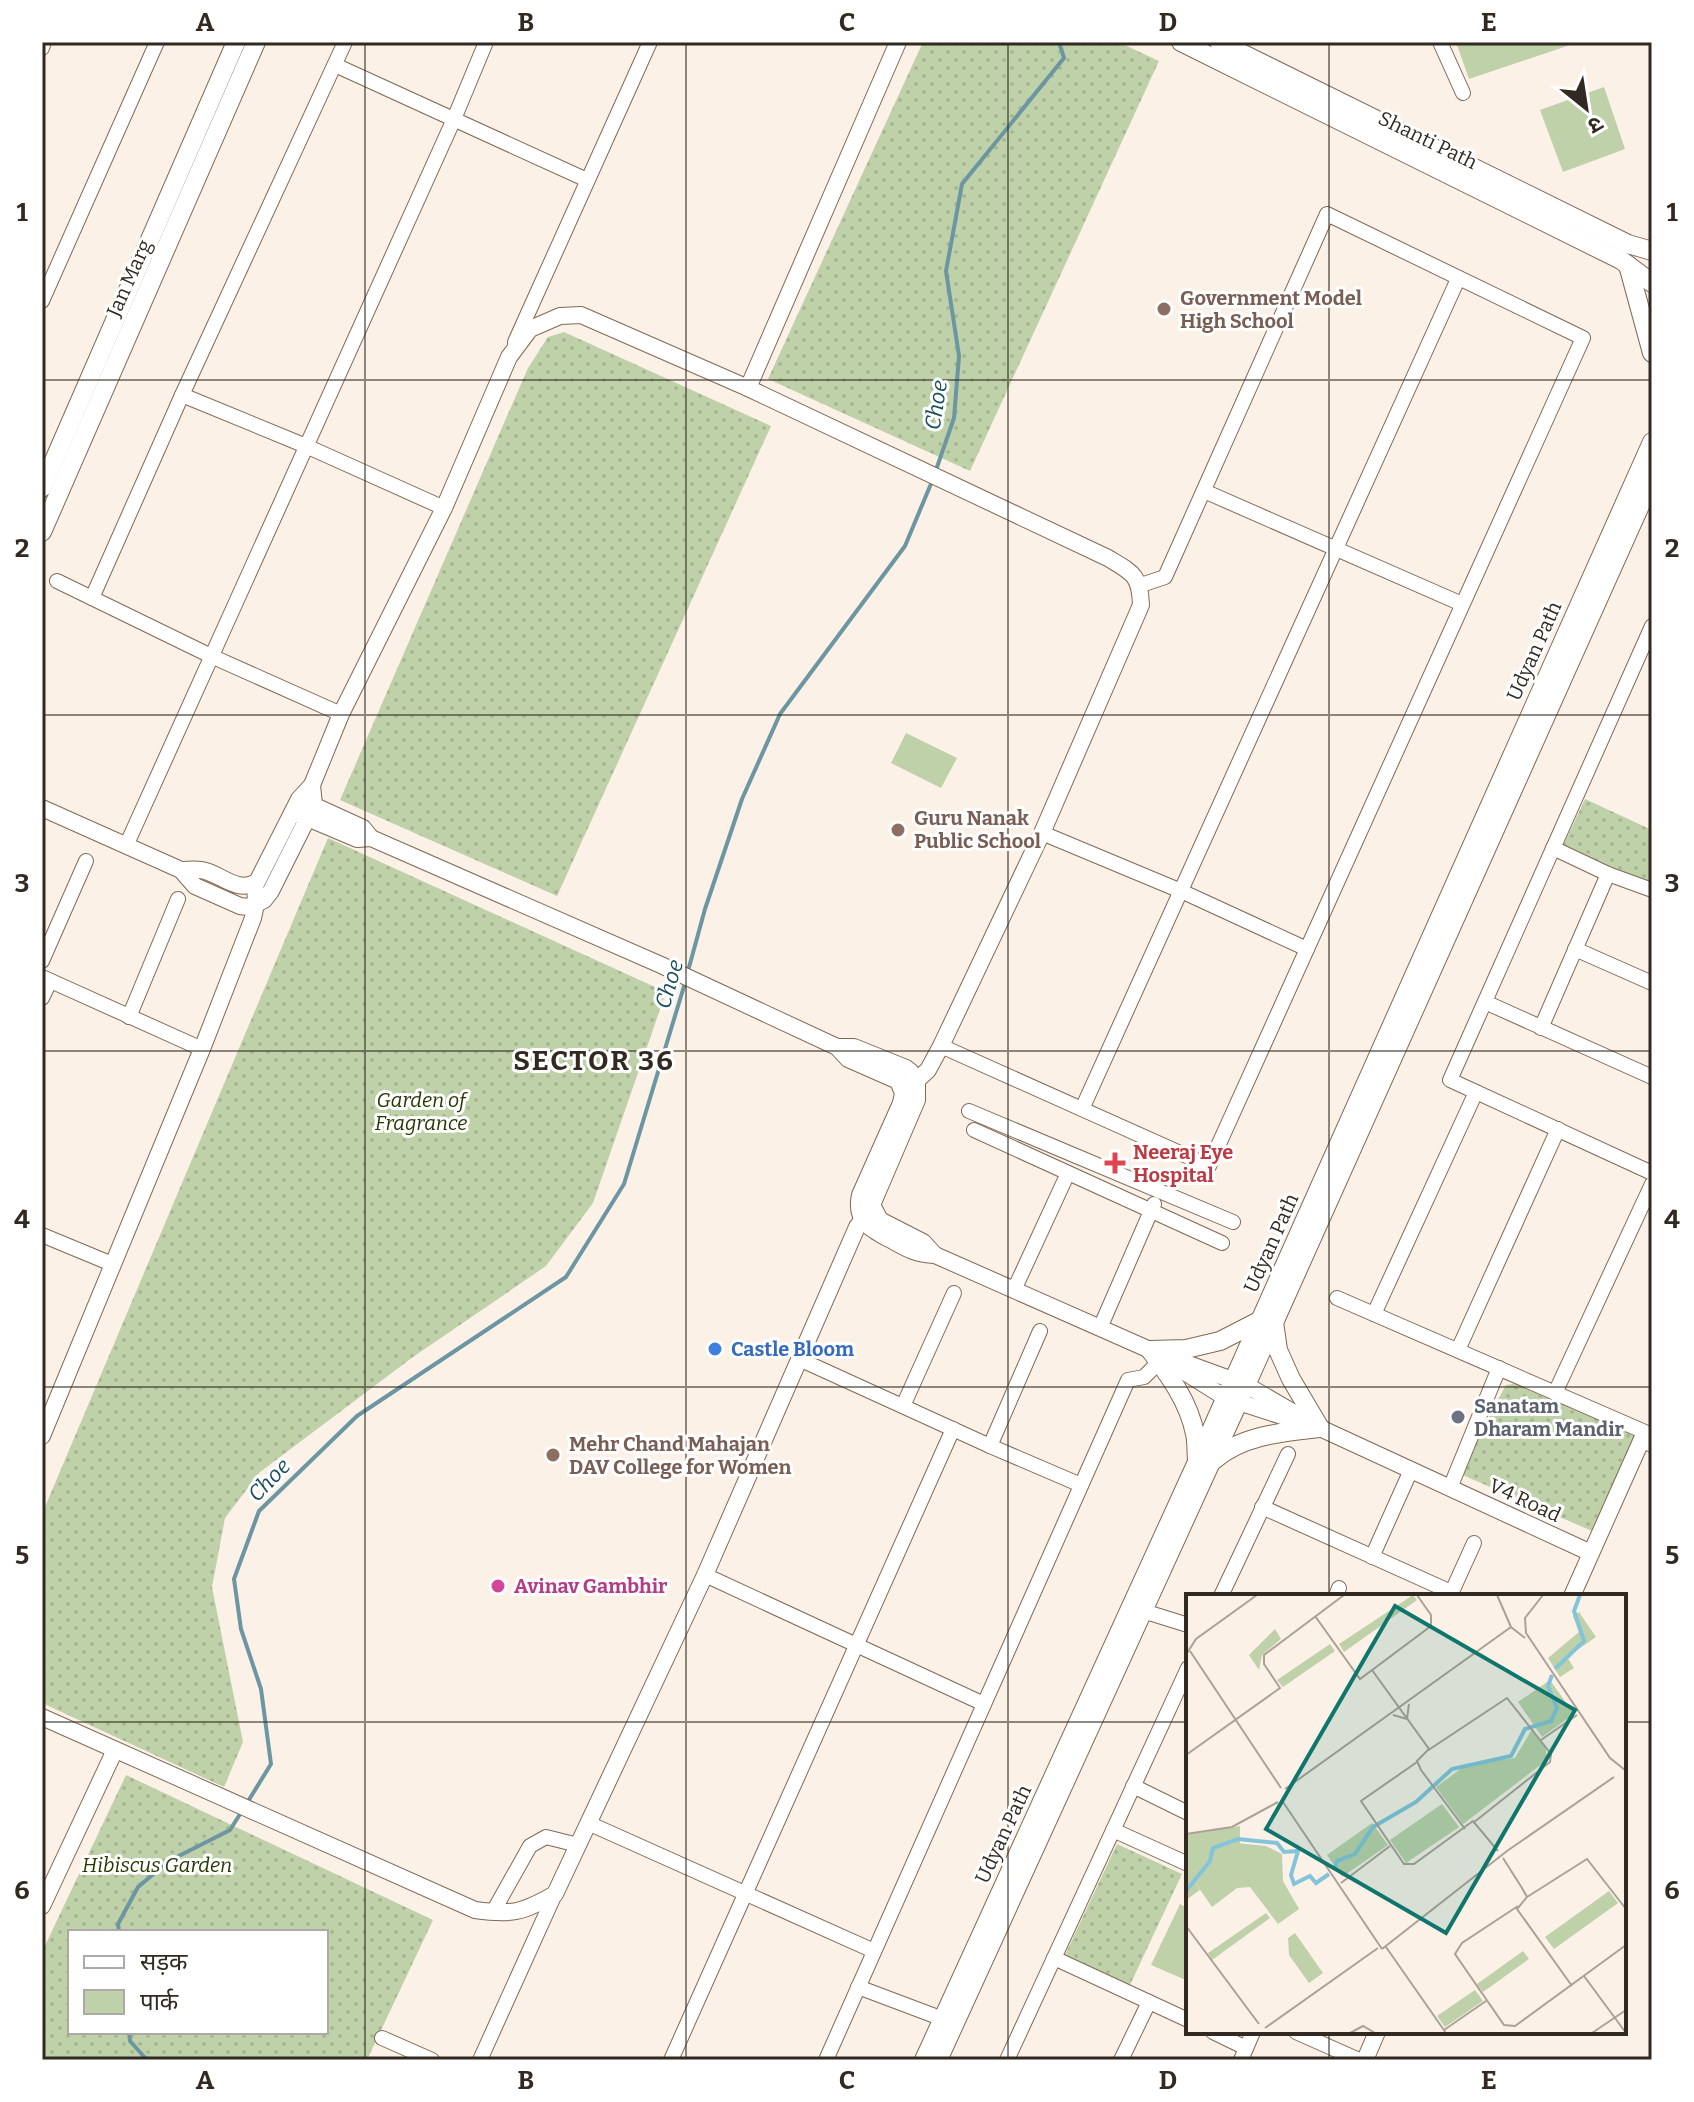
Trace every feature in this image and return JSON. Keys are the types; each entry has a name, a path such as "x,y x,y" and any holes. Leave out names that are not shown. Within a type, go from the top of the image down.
{"main road":[{"name":"Jan Marg","path":"42,488 236,42"},
{"name":"Jan Marg","path":"42,532 256,42"},
{"name":"Shanti Path","path":"1181,42 1628,265 1652,283"},
{"name":"Shanti Path","path":"1219,42 1628,244 1652,251"},
{"path":"1628,265 1652,353"},
{"name":"Udyan Path","path":"924,2060 1232,1400 1652,442"},
{"name":"Udyan Path","path":"1267,1321 1652,479"},
{"path":"1267,1321 1291,1379 1320,1428 1278,1433 1233,1446 1204,1462 1186,1406 1155,1356 1220,1341 1267,1321"},
{"name":"Udyan Path","path":"938,2060 1143,1611 1204,1462"}],"street":[{"path":"42,48 44,42"},
{"path":"42,301 157,42"},
{"path":"92,598 345,42"},
{"path":"126,846 486,42"},
{"path":"181,870 195,886 240,906 256,904 271,891 341,714 444,508 650,42"},
{"path":"748,388 898,42"},
{"path":"1440,42 1463,93"},
{"path":"335,65 587,180"},
{"path":"941,1046 1209,1166 1583,338 1327,214 1165,577 1141,585"},
{"path":"1082,1109 1458,279"},
{"path":"509,357 530,329 560,316 581,315 748,388 1108,558 1130,571 1141,585 1141,605 1042,833 941,1046 928,1070 909,1085"},
{"path":"182,395 444,508"},
{"path":"1204,491 1462,604"},
{"path":"57,581 211,656 341,714"},
{"path":"1652,626 1648,644 1450,1080 1652,1173"},
{"path":"42,808 181,870 202,870 246,886 255,883 261,876 304,808"},
{"path":"304,808 357,839 371,838 722,992 837,1047 854,1047 906,1068 911,1072 909,1085 860,1195 858,1205 868,1215 923,1242 935,1255 1100,1328 1232,1400 1320,1428"},
{"path":"1042,833 1181,891 1307,949"},
{"path":"1553,848 1608,874 1652,890"},
{"path":"42,961 86,861"},
{"path":"1541,1028 1608,874"},
{"path":"42,1436 202,1049 256,904 255,883"},
{"path":"129,1017 178,899"},
{"path":"1575,949 1652,983"},
{"path":"42,998 46,979 202,1049"},
{"path":"1485,1002 1652,1077"},
{"path":"1374,1314 1476,1092"},
{"path":"969,1111 1233,1222"},
{"path":"1458,1350 1558,1129"},
{"path":"974,1130 1222,1243"},
{"path":"1014,1290 1068,1173"},
{"path":"1555,1393 1652,1184"},
{"path":"1100,1328 1158,1192"},
{"path":"480,2060 705,1575 857,1227 868,1215"},
{"path":"42,1235 112,1264"},
{"path":"903,1406 954,1293"},
{"path":"1337,1298 1555,1393 1646,1438"},
{"path":"990,1446 1040,1331"},
{"path":"1155,1356 1240,1382 1320,1428"},
{"path":"826,2060 1128,1380 1144,1377 1155,1356"},
{"path":"799,1359 1081,1485"},
{"path":"1450,1488 1499,1368"},
{"path":"1573,1594 1646,1438 1652,1417"},
{"name":"V4 Road","path":"1320,1428 1591,1553"},
{"path":"671,2060 953,1429"},
{"path":"1222,1594 1288,1454"},
{"path":"1372,1557 1411,1470"},
{"path":"1262,1507 1450,1594 1474,1543"},
{"path":"705,1575 984,1704"},
{"path":"1143,1611 1186,1624"},
{"path":"1007,2060 1186,1672"},
{"path":"42,1717 475,1910 503,1914 529,1909 555,1894"},
{"path":"42,1906 115,1750"},
{"path":"1133,1786 1186,1812"},
{"path":"588,1823 874,1951"},
{"path":"1113,1830 1186,1863"},
{"path":"493,1912 530,1846 546,1837 578,1845"},
{"path":"1054,1958 1186,2019"},
{"path":"858,1987 943,2019"},
{"path":"1121,2060 1149,2002"},
{"path":"1216,2034 1243,2054 1252,2034"},
{"path":"1301,2034 1362,2060 1376,2034"},
{"path":"382,2038 432,2060"}],"green space":[{"path":"923,42 1118,42 1159,61 970,471 768,379"},
{"path":"1456,42 1569,42 1570,45 1469,79"},
{"path":"1604,87 1625,149 1563,172 1540,110"},
{"path":"564,332 771,426 557,896 340,800 528,368 548,337"},
{"path":"906,733 957,758 941,788 891,763"},
{"path":"1585,799 1652,830 1652,886 1563,846"},
{"name":"Garden of Fragrance","path":"328,838 666,992 593,1203 546,1266 413,1357 260,1472 225,1518 212,1587 243,1742 224,1787 42,1703 42,1514"},
{"path":"1514,1384 1637,1435 1592,1531 1458,1473 1506,1385"},
{"name":"Hibiscus Garden","path":"126,1775 433,1920 367,2060 42,2060 42,1952"},
{"path":"1117,1844 1182,1874 1130,1985 1065,1955"},
{"path":"1180,1904 1186,1907 1186,1980 1151,1965"}],"waterway":[{"name":"Choe","path":"936,470 954,418 959,356 946,271 962,184 1064,58 1059,42"},
{"name":"Choe","path":"688,971 742,799 780,714 905,546 933,479"},
{"name":"Choe","path":"247,1803 271,1764 261,1689 241,1629 234,1579 259,1511 357,1416 566,1277 624,1184 685,983"},
{"name":"Choe","path":"119,1930 118,1924 138,1887 169,1861 230,1830 242,1811"},
{"name":"Choe","path":"129,2034 130,2041 147,2060"}],"place":[{"name":"Government Model High School","path":"1164,309"},
{"name":"Guru Nanak Public School","path":"898,830"},
{"name":"Neeraj Eye Hospital","path":"1115,1163"},
{"name":"Castle Bloom","path":"715,1349"},
{"name":"Sanatam Dharam Mandir","path":"1458,1417"},
{"name":"Mehr Chand Mahajan DAV College for Women","path":"553,1455"},
{"name":"Avinav Gambhir","path":"498,1586"}],"district":[{"name":"SECTOR 36","path":"594,1060"}]}
